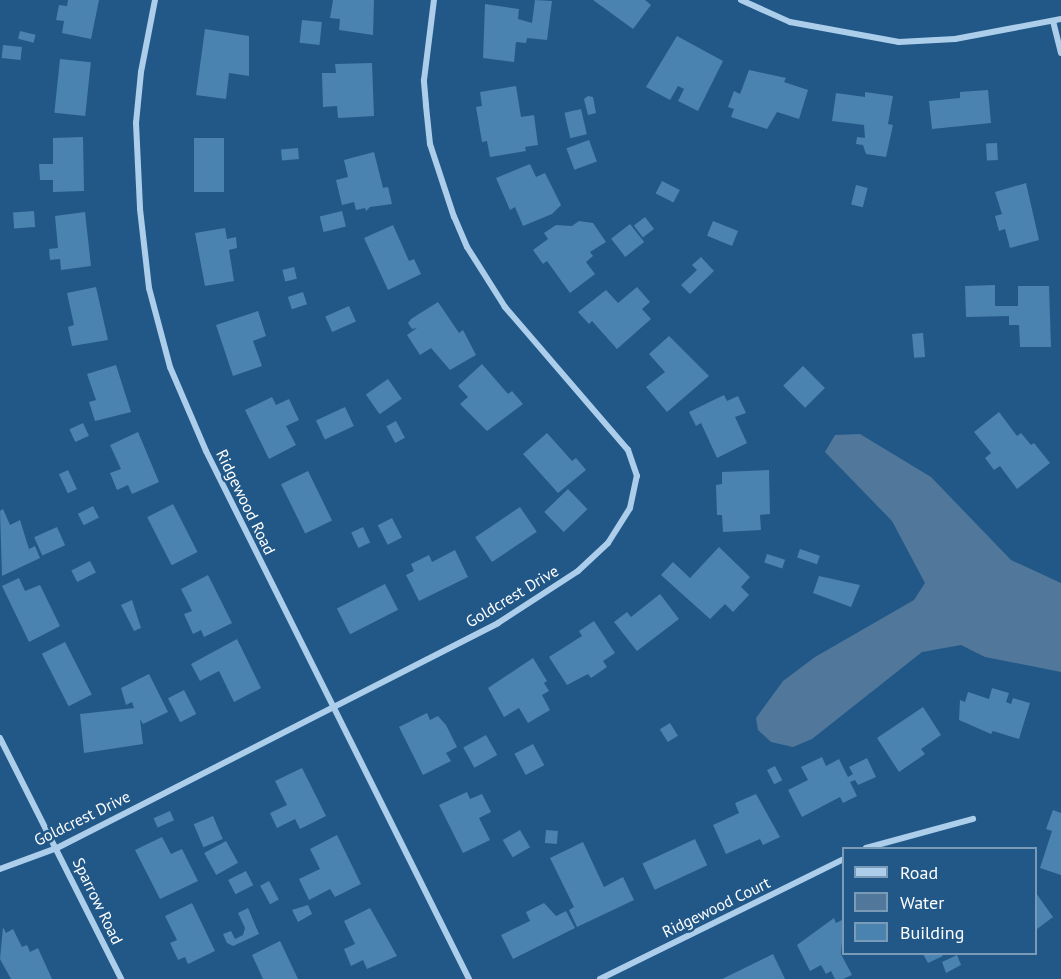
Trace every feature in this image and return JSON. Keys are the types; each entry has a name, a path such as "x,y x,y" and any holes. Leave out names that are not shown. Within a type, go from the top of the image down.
{"street":[{"name":"Ridgewood Road","path":"155,0 141,72 136,123 140,209 149,288 158,328 187,411 469,979"},
{"name":"Goldcrest Drive","path":"0,869 57,848 331,705 498,623 541,597 608,543 630,508 637,476 628,450 505,307 467,247 454,216 430,144 426,105 424,80 434,0"},
{"path":"741,0 790,22 899,42 955,39 1061,19"},
{"path":"1053,21 1061,53"},
{"name":"Sparrow Road","path":"0,738 121,979"},
{"path":"873,847 973,819"},
{"name":"Ridgewood Court","path":"600,979 842,859"}],"water":[{"path":"860,434 931,477 1011,560 1061,583 1061,672 985,657 961,645 922,652 812,739 793,747 771,742 758,730 756,718 783,681 815,657 914,600 925,583 892,521 825,452 835,435"}],"building":[{"path":"68,0 99,0 91,39 62,33 64,21 56,20 59,5 67,6"},
{"path":"333,0 374,0 373,35 339,30 340,19 330,18"},
{"path":"535,0 552,1 547,40 527,38 526,43 516,42 514,62 483,58 485,4 519,9 518,19 532,23"},
{"path":"593,0 645,0 651,5 633,29"},
{"path":"302,20 322,22 319,45 300,43"},
{"path":"205,29 249,36 249,76 229,73 226,99 196,95"},
{"path":"20,31 36,35 34,43 18,39"},
{"path":"677,36 723,61 698,111 678,101 684,89 678,86 670,100 646,87"},
{"path":"3,45 22,47 21,60 2,58"},
{"path":"60,59 91,62 85,116 54,113"},
{"path":"372,63 374,116 338,118 337,106 323,107 322,73 336,73 335,64"},
{"path":"749,70 786,78 784,82 808,90 799,119 777,112 767,129 731,117 734,109 728,107 734,91 740,94"},
{"path":"516,86 521,117 534,115 538,145 525,147 526,151 490,157 487,141 482,142 476,107 482,106 480,92"},
{"path":"988,90 991,123 932,129 929,101 960,98 960,92"},
{"path":"865,92 893,96 888,124 893,125 886,157 866,154 863,145 856,144 857,137 865,138 864,125 832,121 836,93 865,97"},
{"path":"588,96 593,97 596,113 588,115 584,99"},
{"path":"581,109 587,134 570,138 564,113"},
{"path":"83,137 84,191 53,192 53,180 40,180 39,164 53,164 53,138"},
{"path":"194,138 224,138 224,192 194,192"},
{"path":"589,140 597,162 574,170 566,148"},
{"path":"997,143 998,160 987,161 986,144"},
{"path":"298,148 299,159 282,160 281,149"},
{"path":"374,152 383,188 388,187 392,204 370,207 366,211 365,208 356,210 354,202 342,205 336,180 348,177 344,160"},
{"path":"530,164 536,177 545,173 561,205 552,214 523,226 515,207 510,210 496,178"},
{"path":"662,181 680,190 673,203 656,193"},
{"path":"1026,183 1039,240 1010,248 1005,229 999,231 995,216 1002,214 995,192"},
{"path":"856,185 868,188 863,207 851,204"},
{"path":"34,211 35,227 14,228 13,212"},
{"path":"342,211 346,227 324,232 320,217"},
{"path":"85,212 91,266 61,270 60,259 50,260 49,249 58,248 55,216"},
{"path":"645,217 654,229 643,237 634,225"},
{"path":"579,221 593,223 606,242 590,252 593,256 586,262 595,274 570,293 547,261 543,264 533,250 548,239 544,233 556,225 572,226"},
{"path":"713,221 738,231 732,246 707,236"},
{"path":"630,224 644,242 625,257 611,239"},
{"path":"393,225 409,261 414,259 421,274 388,290 364,238"},
{"path":"225,228 227,239 236,237 237,248 229,250 234,281 205,286 195,233"},
{"path":"701,257 714,271 690,294 681,285 697,270 692,265"},
{"path":"294,267 297,279 285,282 282,270"},
{"path":"995,285 995,306 1018,306 1018,286 1049,286 1051,347 1020,347 1019,325 1009,325 1009,316 966,317 965,286"},
{"path":"96,287 108,340 72,346 68,327 74,325 67,293"},
{"path":"637,287 650,302 642,309 651,319 617,349 592,321 589,324 578,312 606,290 618,303"},
{"path":"303,292 307,304 292,309 288,297"},
{"path":"438,302 459,333 463,330 476,355 450,370 431,348 420,355 407,335 417,328 412,329 408,323 411,319"},
{"path":"349,306 356,322 332,332 325,317"},
{"path":"258,311 266,336 253,341 262,366 233,376 216,325"},
{"path":"923,333 925,357 914,358 912,334"},
{"path":"669,336 709,376 667,412 646,387 665,372 649,354"},
{"path":"482,364 508,394 512,391 523,404 487,431 460,404 468,397 458,386"},
{"path":"116,365 131,412 95,421 89,402 96,400 87,374"},
{"path":"803,366 825,388 805,408 783,386"},
{"path":"388,379 402,399 380,414 366,394"},
{"path":"724,395 727,401 738,396 746,413 735,417 747,443 717,458 701,423 696,426 689,412"},
{"path":"272,397 276,405 289,399 299,420 286,426 296,445 269,459 245,410"},
{"path":"345,407 354,426 325,440 316,421"},
{"path":"999,412 1017,436 1021,433 1031,445 1034,443 1050,463 1017,489 1000,466 994,470 985,458 991,453 974,432"},
{"path":"396,421 405,438 395,443 386,426"},
{"path":"83,423 89,436 75,442 69,429"},
{"path":"138,432 159,482 132,494 128,485 117,490 110,473 121,469 110,445"},
{"path":"547,433 572,461 576,458 586,470 558,493 523,454"},
{"path":"68,470 77,489 68,493 59,474"},
{"path":"769,470 770,514 760,515 761,530 723,532 722,515 717,515 716,485 722,484 722,472"},
{"path":"308,471 332,520 305,534 281,484"},
{"path":"568,489 587,509 564,532 544,512"},
{"path":"173,504 198,552 172,565 147,517"},
{"path":"93,506 99,518 84,525 78,514"},
{"path":"520,507 537,532 492,562 475,537"},
{"path":"3,509 10,525 20,520 29,549 35,546 40,558 2,576 0,511"},
{"path":"392,518 402,538 388,545 378,525"},
{"path":"57,527 65,545 42,555 34,537"},
{"path":"363,527 370,542 358,548 351,532"},
{"path":"719,547 750,577 741,587 749,595 733,612 725,604 710,619 661,575 673,562 690,578"},
{"path":"800,549 820,556 817,564 797,558"},
{"path":"455,550 468,577 419,601 406,575 414,571 411,564 429,555 432,562"},
{"path":"767,554 785,560 782,568 764,563"},
{"path":"90,561 96,573 77,582 71,571"},
{"path":"208,575 232,623 204,637 201,630 193,634 184,614 192,611 181,589"},
{"path":"819,576 860,585 851,607 813,593"},
{"path":"19,578 25,591 40,585 60,626 29,642 2,586"},
{"path":"385,584 398,610 350,634 337,609"},
{"path":"660,594 679,619 637,651 614,622 627,612 631,617"},
{"path":"132,600 141,628 134,631 121,605"},
{"path":"594,621 615,653 603,661 607,667 591,678 588,674 567,685 549,657 582,636 579,631"},
{"path":"237,639 261,688 234,702 219,671 200,681 191,664"},
{"path":"65,642 92,695 69,706 42,654"},
{"path":"533,658 547,681 544,683 549,691 542,695 550,710 528,723 519,708 504,717 488,688"},
{"path":"149,674 168,712 143,724 140,719 143,744 84,753 80,714 134,708 132,702 126,705 121,688"},
{"path":"992,688 1009,693 1006,702 1011,704 1013,698 1030,703 1019,739 993,731 991,734 959,720 960,700 965,702 968,692 989,699"},
{"path":"184,690 196,714 180,722 168,698"},
{"path":"923,707 941,735 921,749 925,754 899,772 877,738"},
{"path":"427,713 430,720 438,716 446,725 457,747 446,753 451,761 423,775 399,727"},
{"path":"670,723 678,736 668,742 660,729"},
{"path":"486,735 497,755 474,768 463,748"},
{"path":"533,744 544,765 526,775 514,754"},
{"path":"822,757 826,766 839,759 848,777 853,774 849,767 867,758 876,777 858,785 855,780 850,782 857,796 843,803 840,797 802,817 788,790 808,780 801,767"},
{"path":"775,766 782,780 774,784 767,770"},
{"path":"302,768 326,816 300,829 295,819 277,828 270,813 287,805 275,781"},
{"path":"467,792 470,799 482,794 491,812 479,818 490,840 463,853 439,805"},
{"path":"756,794 780,837 763,845 760,839 726,854 713,825 739,813 735,803"},
{"path":"1053,810 1061,813 1061,875 1040,868 1052,831 1046,829"},
{"path":"170,811 174,820 158,827 154,818"},
{"path":"213,816 223,839 203,847 194,824"},
{"path":"520,830 530,847 513,857 503,840"},
{"path":"546,830 558,831 557,844 545,843"},
{"path":"337,835 361,884 335,897 330,889 309,900 299,879 320,869 310,849"},
{"path":"162,837 171,854 182,849 198,881 160,899 135,850"},
{"path":"695,839 707,865 655,890 642,864"},
{"path":"226,841 238,863 216,875 204,853"},
{"path":"583,842 604,887 623,877 634,900 577,927 569,910 574,907 550,858"},
{"path":"246,871 253,885 235,894 228,880"},
{"path":"269,881 279,900 270,904 260,886"},
{"path":"1037,894 1053,917 1037,929"},
{"path":"192,903 215,951 188,964 185,957 178,960 170,943 177,940 165,916"},
{"path":"544,903 556,916 566,911 575,928 513,959 501,935 530,921 526,912"},
{"path":"308,905 312,914 298,922 292,910"},
{"path":"248,908 259,934 233,946 227,943 223,934 231,931 235,939 243,935 245,928 238,913"},
{"path":"370,908 397,956 367,969 363,960 351,966 344,949 355,944 344,921"},
{"path":"834,918 836,923 842,920 841,954 852,975 843,979 835,979 831,971 826,974 821,965 810,971 797,945"},
{"path":"3,927 6,933 13,929 22,947 27,945 30,952 38,948 52,979 11,979 0,959"},
{"path":"280,941 298,979 263,979 252,955"},
{"path":"773,954 785,979 722,979"},
{"path":"924,955 943,956 928,963"},
{"path":"957,955 961,965 946,973 942,962"}]}
